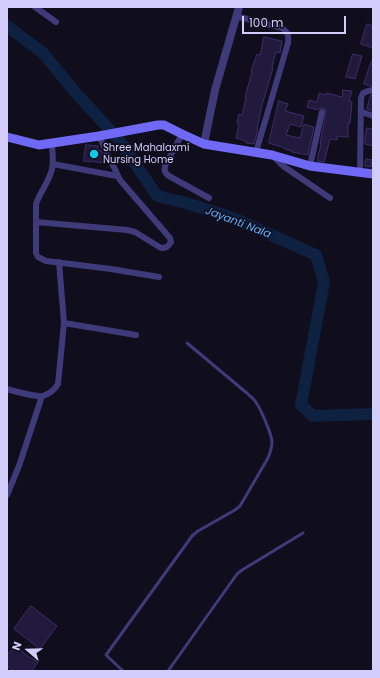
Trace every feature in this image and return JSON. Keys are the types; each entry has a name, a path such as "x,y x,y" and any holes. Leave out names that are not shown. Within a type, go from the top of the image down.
{"main road":[{"path":"7,137 39,145 158,125 164,126 204,144 272,155 310,166 373,174"}],"street":[{"path":"35,7 56,22"},
{"path":"204,144 215,90 239,7"},
{"path":"236,16 276,25 287,32 289,36 282,66 256,152"},
{"path":"360,172 361,98 363,93 368,90 373,90"},
{"path":"310,166 322,112"},
{"path":"362,112 373,116"},
{"path":"182,134 164,170 169,176 209,198"},
{"path":"36,222 127,230 135,232 161,248 165,248 171,242 170,238 117,176 99,136"},
{"path":"52,143 53,164 36,204 36,253 38,257 46,260 159,277"},
{"path":"272,155 283,166 330,198"},
{"path":"53,164 117,176"},
{"path":"7,389 42,396 56,388 58,384 64,323 59,262"},
{"path":"64,323 136,335"},
{"path":"7,495 19,466 42,396"}],"lane":[{"path":"124,671 106,655 192,536 198,531 236,510 240,506 271,451 271,435 257,404 248,394 187,343"},
{"path":"168,671 237,574 303,533"}],"building":[{"path":"367,24 373,26 373,48 361,44"},
{"path":"264,37 282,41 280,53 276,52 262,105 254,144 246,143 246,141 236,138 239,124 237,123 239,114 242,115 251,71 257,54 260,55"},
{"path":"353,54 362,56 355,79 346,77"},
{"path":"372,60 373,86 371,86 364,84"},
{"path":"343,90 352,91 349,101 352,102 350,123 348,123 348,137 337,136 337,140 330,139 324,162 317,161 326,111 323,108 318,110 307,107 309,100 317,102 319,93 327,95 327,93 342,97"},
{"path":"371,95 373,95 373,111 367,109"},
{"path":"279,101 288,104 285,111 304,116 301,127 290,124 286,135 300,138 304,124 314,127 308,155 292,152 269,143"},
{"path":"367,128 373,129 373,146 365,144"},
{"path":"86,145 98,146 97,150 101,150 107,163 84,161"},
{"path":"366,159 372,160 371,167 365,166"},
{"path":"31,606 57,626 40,649 14,629"},
{"path":"16,645 26,655 38,662 32,671 12,671 7,665 7,656"}],"waterway":[{"name":"Jayanti Nala","path":"7,26 43,53 75,92 120,141 157,196 186,203 233,218 316,255 324,282 301,405 313,416 373,414"}],"place":[{"name":"Shree Mahalaxmi Nursing Home","path":"94,154"}]}
